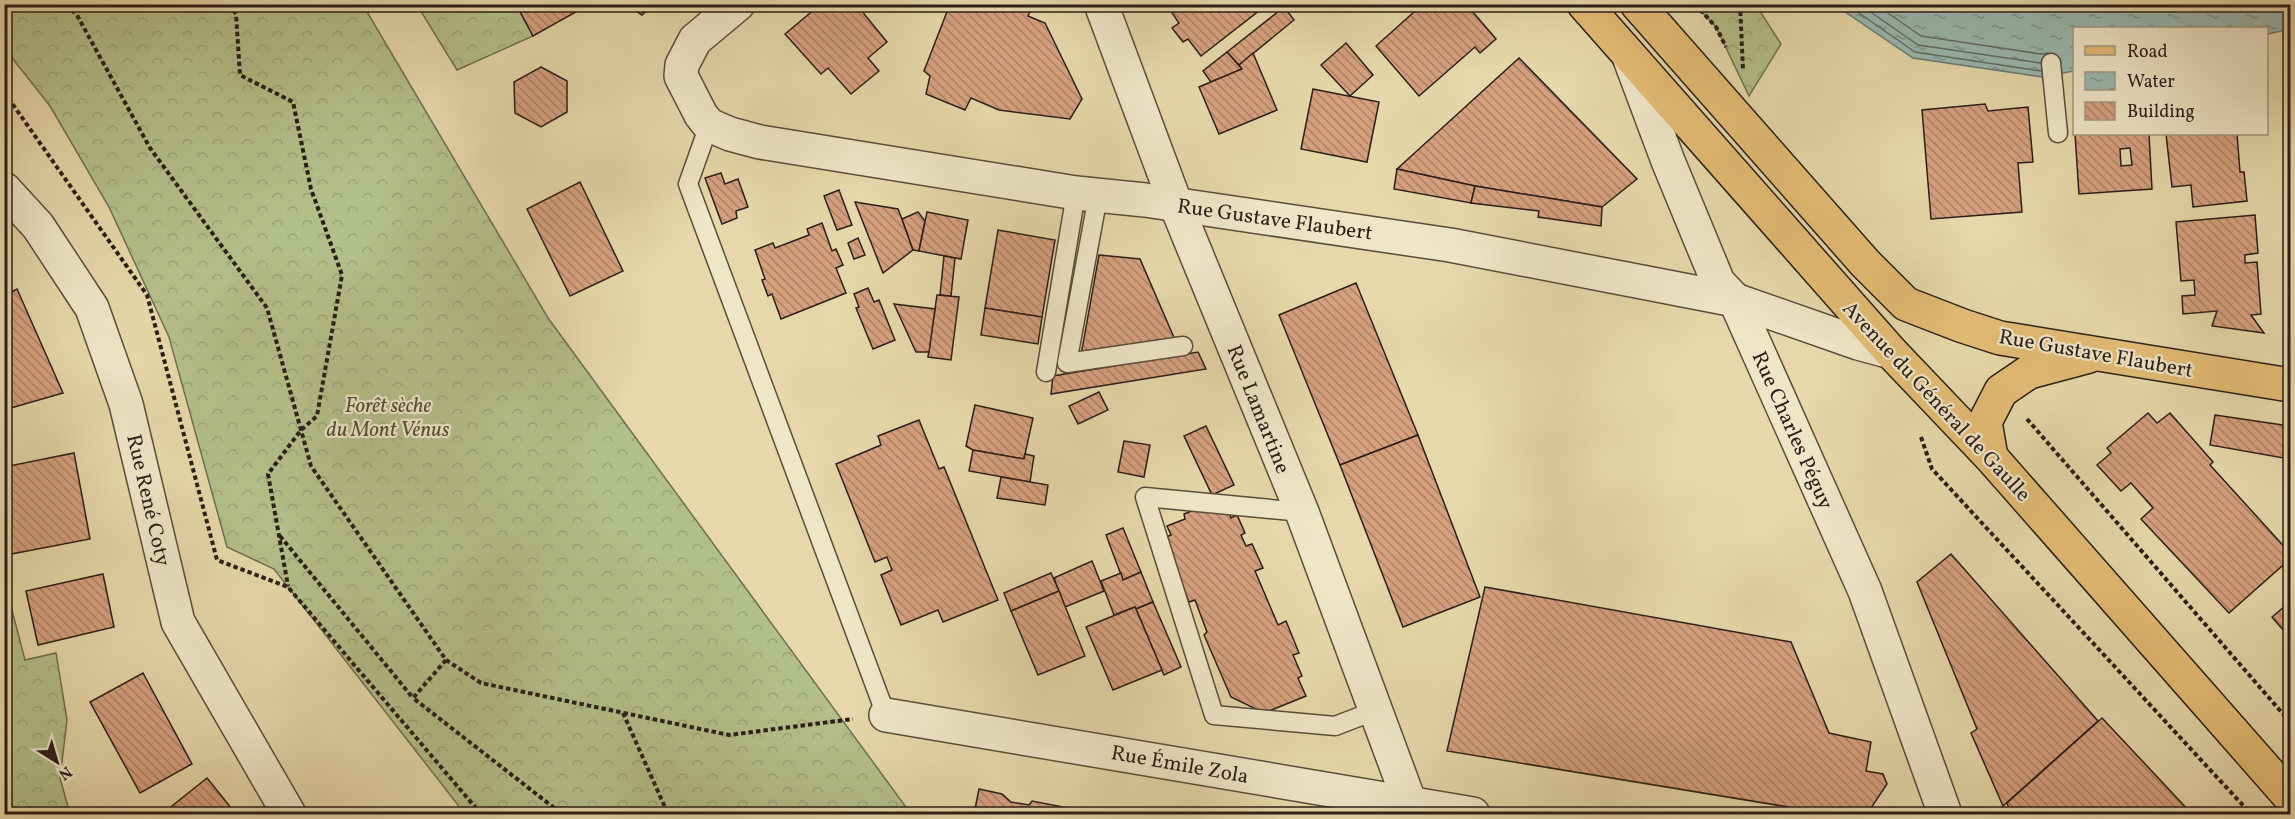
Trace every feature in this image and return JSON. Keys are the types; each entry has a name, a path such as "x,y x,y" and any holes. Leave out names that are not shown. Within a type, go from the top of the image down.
{"main road":[{"name":"Avenue du Général de Gaulle","path":"1584,4 1891,352 1991,457 2290,797"},
{"name":"Avenue du Général de Gaulle","path":"1637,4 1865,263 1906,304"},
{"name":"Rue Gustave Flaubert","path":"1906,304 1963,327 2000,338 2290,385"},
{"path":"1991,457 1985,422 2001,391 2029,372 2099,354"}],"street":[{"path":"709,125 701,116 681,76 682,65 695,40 738,4"},
{"name":"Rue Lamartine","path":"1101,4 1176,205 1302,512 1411,808"},
{"name":"Rue Charles Péguy","path":"1628,53 1668,161 1718,282 1735,300 1865,591 1946,814"},
{"name":"Rue Gustave Flaubert","path":"709,125 730,134 760,142 1087,195 1145,200 1450,245 1735,300 1858,344 1891,352"},
{"name":"Rue René Coty","path":"4,189 39,226 92,308 126,404 178,622 289,814"},
{"name":"Rue Émile Zola","path":"886,715 1411,808 1473,814"}],"lane":[{"path":"2051,63 2058,134"},
{"path":"709,125 688,184 886,715"},
{"path":"1087,195 1066,363 1183,345"},
{"path":"1046,372 1087,195"},
{"path":"1302,512 1145,497 1214,715 1335,726 1374,711"}],"path":[{"path":"67,4 78,17 150,148 267,308 311,466 446,660 481,683 729,735 886,715"},
{"path":"229,4 236,14 240,75 293,102 311,189 342,275 317,416 301,430 268,474 288,587"},
{"path":"1695,4 1716,27 1730,57"},
{"path":"1735,67 1741,76 1740,4"},
{"path":"4,92 147,295 217,560 288,587 481,814"},
{"path":"2025,417 2290,722"},
{"path":"1917,426 1932,469 2251,814"},
{"path":"279,535 413,698 562,814"},
{"path":"413,698 446,660"},
{"path":"623,713 664,805 671,814"}],"green space":[{"name":"Forêt sèche du Mont Vénus","path":"5,4 363,5 548,318 911,814 465,814 274,569 227,547 169,337 109,207 50,106 5,49"},
{"path":"417,5 516,5 533,36 457,70"},
{"path":"1695,5 1761,5 1761,13 1781,44 1749,96 1716,27"},
{"path":"4,586 25,660 56,653 67,720 60,778 70,814 5,814"}],"water":[{"path":"1835,5 2290,5 2290,29 2268,34 2268,27 2073,27 2073,71 2042,77 1913,58"}],"building":[{"path":"516,4 590,4 533,36"},
{"path":"625,4 654,4 642,15"},
{"path":"821,4 856,4 887,42 868,58 879,71 851,94 828,68 821,74 785,34"},
{"path":"950,4 1033,5 1028,16 1045,23 1082,99 1070,119 999,110 971,98 965,110 926,94 930,76 924,71"},
{"path":"1166,4 1256,4 1260,10 1201,56 1188,39 1183,42 1172,28 1179,23"},
{"path":"1280,4 1292,4 1285,10"},
{"path":"1423,4 1466,4 1496,39 1480,53 1475,47 1419,96 1376,46"},
{"path":"1284,7 1294,20 1239,65 1227,52"},
{"path":"1346,43 1373,75 1350,96 1321,65"},
{"path":"1227,52 1242,69 1211,82 1203,71"},
{"path":"1253,53 1277,110 1219,134 1199,87 1242,69 1239,65"},
{"path":"1519,58 1637,179 1602,207 1475,186 1397,169"},
{"path":"541,67 567,81 567,112 541,127 515,113 514,82"},
{"path":"1313,89 1379,102 1367,162 1301,149"},
{"path":"1985,104 1988,111 2028,107 2033,162 2018,163 2022,212 1931,219 1922,110"},
{"path":"2075,135 2149,135 2152,189 2079,194","holes":["2130,148 2132,165 2121,166 2120,149"]},
{"path":"2166,135 2237,135 2240,172 2244,172 2247,201 2193,207 2191,185 2172,187"},
{"path":"1397,169 1475,186 1471,203 1394,189"},
{"path":"721,173 725,184 738,179 748,207 736,211 737,218 722,224 705,178"},
{"path":"580,182 623,271 570,296 527,209"},
{"path":"1475,186 1602,207 1601,226 1538,217 1539,211 1471,203"},
{"path":"839,190 852,225 837,230 824,196"},
{"path":"855,202 898,209 902,219 913,250 883,273"},
{"path":"918,212 925,221 919,251 913,250 902,219"},
{"path":"927,212 968,220 961,259 919,251"},
{"path":"2255,215 2258,253 2245,255 2245,263 2257,262 2261,314 2251,315 2264,333 2212,326 2217,311 2183,314 2182,296 2195,295 2194,280 2181,281 2176,222"},
{"path":"822,223 832,251 836,249 843,265 836,268 846,293 781,319 772,294 768,296 755,250 773,243 775,248 809,235 807,229"},
{"path":"998,230 1055,240 1042,317 985,308"},
{"path":"858,238 865,255 854,259 848,243"},
{"path":"1099,255 1140,259 1175,340 1081,355"},
{"path":"944,256 955,258 951,296 940,295"},
{"path":"1356,283 1418,435 1340,465 1279,315"},
{"path":"868,288 874,302 879,300 895,340 873,349 856,308 859,307 854,294"},
{"path":"17,289 63,393 4,410 4,296"},
{"path":"937,295 959,297 951,360 928,357"},
{"path":"894,304 935,309 929,352 916,352"},
{"path":"985,308 1042,317 1038,344 981,335"},
{"path":"1198,352 1206,369 1051,394 1053,376"},
{"path":"1099,392 1108,410 1078,424 1069,406"},
{"path":"975,405 1033,418 1024,459 973,450 966,446"},
{"path":"2148,413 2157,423 2170,413 2213,462 2210,465 2290,553 2290,559 2229,613 2141,519 2153,508 2131,483 2121,491 2097,465 2111,453 2107,448"},
{"path":"2215,415 2290,426 2290,459 2210,445"},
{"path":"919,420 939,469 944,467 998,600 943,622 938,610 901,625 881,575 892,570 887,557 875,562 836,464 881,445 878,436"},
{"path":"1206,426 1234,485 1212,495 1184,436"},
{"path":"1418,435 1480,597 1403,627 1340,465"},
{"path":"1124,441 1150,445 1144,477 1118,472"},
{"path":"973,450 1024,459 1025,454 1034,456 1030,482 969,471"},
{"path":"74,453 90,539 11,554 4,519 4,467"},
{"path":"1001,477 1048,485 1045,505 997,498"},
{"path":"1214,502 1225,503 1231,518 1237,515 1245,533 1241,535 1246,546 1252,544 1263,568 1255,571 1278,625 1286,621 1299,653 1293,655 1302,676 1298,678 1306,696 1264,713 1231,697 1204,635 1207,632 1195,600 1189,602 1164,538 1171,535 1167,526 1185,519 1184,514"},
{"path":"1123,528 1141,572 1123,580 1106,535"},
{"path":"1951,554 2098,721 2003,806 1971,733 1977,729 1917,582"},
{"path":"1092,561 1104,591 1065,607 1054,578"},
{"path":"1141,572 1153,602 1114,615 1101,581 1121,573 1123,580"},
{"path":"1051,573 1059,591 1011,611 1004,593"},
{"path":"103,574 114,627 38,645 26,591"},
{"path":"1485,587 1791,642 1829,733 1871,742 1866,771 1883,774 1887,784 1867,814 1831,814 1447,751"},
{"path":"1059,591 1085,656 1038,675 1011,611"},
{"path":"1153,602 1181,667 1164,675 1136,609"},
{"path":"2290,602 2290,638 2272,617"},
{"path":"1135,607 1162,670 1113,690 1086,627"},
{"path":"143,673 192,764 140,793 90,702"},
{"path":"2102,718 2192,814 2011,814 2007,803"},
{"path":"207,778 236,814 162,814"},
{"path":"979,789 1002,794 1011,802 1029,805 1032,801 1079,810 1078,814 974,814"}]}
